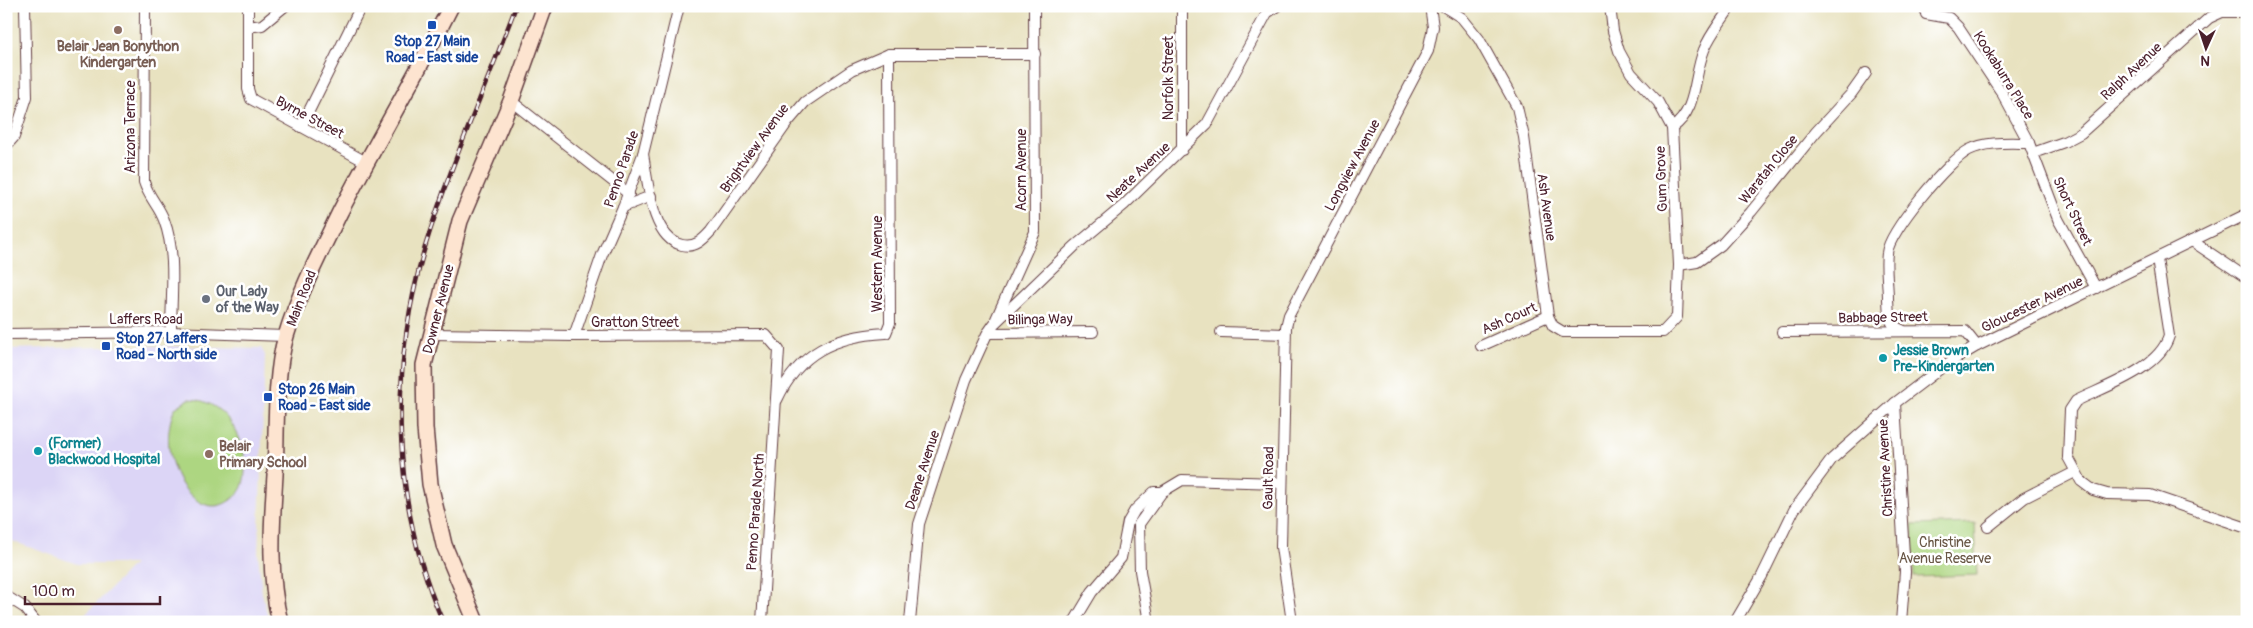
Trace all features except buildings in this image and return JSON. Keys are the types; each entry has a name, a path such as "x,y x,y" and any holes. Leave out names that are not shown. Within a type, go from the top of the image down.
{"main road":[{"name":"Main Road","path":"280,622 275,594 271,549 278,397 286,336 309,273 366,162 451,6"},
{"name":"Downer Avenue","path":"476,622 444,545 430,484 425,428 424,366 460,221 511,101 545,6"}],"street":[{"path":"6,146 14,137 27,97 25,6"},
{"name":"Arizona Terrace","path":"145,6 144,182 148,196 164,218 170,247 171,332"},
{"path":"248,6 248,27 262,25 285,6"},
{"path":"301,127 361,6"},
{"name":"Penno Parade","path":"574,336 602,255 624,207 643,154 679,6"},
{"name":"Acorn Avenue","path":"989,330 1035,232 1034,6"},
{"name":"Norfolk Street","path":"1182,6 1182,150"},
{"name":"Neate Avenue","path":"989,330 1208,124 1267,13 1277,6"},
{"name":"Longview Avenue","path":"1285,334 1289,315 1428,51 1433,26 1430,6"},
{"name":"Ash Avenue","path":"1443,6 1462,18 1479,39 1517,107 1524,137 1548,316"},
{"path":"1610,6 1613,30 1619,51 1631,73 1658,102 1672,128"},
{"name":"Gum Grove","path":"1548,316 1553,326 1563,332 1663,332 1677,317 1679,266 1672,128 1682,121 1689,108 1704,50 1731,6"},
{"name":"Ralph Avenue","path":"1902,330 1895,328 1889,318 1887,253 1891,239 1944,170 1955,159 1969,150 1988,143 2031,148 2064,142 2082,133 2209,18 2222,12 2247,12"},
{"name":"Kookaburra Place","path":"1926,14 1949,18 1958,27 2002,93 2031,148"},
{"name":"Byrne Street","path":"248,27 248,89 251,100 366,162"},
{"name":"Brightview Avenue","path":"643,154 656,217 663,234 674,243 689,246 702,240 736,196 787,123 805,102 852,70 890,54 1035,54"},
{"name":"Western Avenue","path":"775,403 782,388 803,361 827,344 860,335 886,333 890,324 890,54"},
{"name":"Waratah Close","path":"1679,266 1697,262 1721,244 1751,212 1816,132 1851,94 1866,72"},
{"path":"511,101 629,194"},
{"name":"Short Street","path":"2031,148 2058,219 2096,288"},
{"path":"624,207 652,196"},
{"name":"Gloucester Avenue","path":"1735,622 1794,510 1820,473 1832,459 1895,403 1944,365 1976,346 2247,214"},
{"path":"2192,241 2247,278"},
{"path":"2158,259 2168,336 2165,347 2149,364 2076,401 2070,410 2068,457 2081,481 2093,490 2107,494 2150,495 2247,528"},
{"name":"Ash Court","path":"1481,346 1548,316"},
{"name":"Bilinga Way","path":"989,330 1093,332"},
{"name":"Deane Avenue","path":"910,622 919,524 966,380 989,330"},
{"name":"Babbage Street","path":"1782,332 1965,331 1976,346"},
{"name":"Laffers Road","path":"6,334 171,332 286,336"},
{"path":"1222,332 1285,334"},
{"name":"Gratton Street","path":"432,334 574,336 766,335 778,350 775,403"},
{"name":"Gault Road","path":"1285,334 1280,546 1292,622"},
{"name":"Penno Parade North","path":"762,622 775,403"},
{"name":"Christine Avenue","path":"1895,403 1905,572 1901,622"},
{"path":"1988,527 2024,498 2075,472"},
{"path":"1149,622 1140,571 1139,524 1162,492 1182,480 1281,483"},
{"path":"1074,622 1092,592 1120,558 1128,522 1135,510 1154,492 1162,492"},
{"path":"6,596 25,608 36,622"},
{"path":"1741,612 1747,622"}],"shaded area":[{"path":"156,346 261,348 265,355 258,554 262,593 269,622 85,622 82,618 134,564 77,564 6,539 6,349"}],"green space":[{"path":"189,399 203,401 215,407 226,416 241,441 245,470 243,484 236,496 221,505 206,505 187,492 178,478 171,461 169,434 172,417 175,408"},
{"name":"Christine Avenue Reserve","path":"1975,523 1977,575 1914,577 1912,525"}],"railway":[{"path":"443,622 426,577 413,530 405,483 401,436 401,388 405,341 413,294 435,216 516,6"}],"place":[{"name":"Stop 27 Main Road - East side","path":"432,25"},
{"name":"Belair Jean Bonython Kindergarten","path":"118,30"},
{"name":"Our Lady of the Way","path":"206,299"},
{"name":"Stop 27 Laffers Road - North side","path":"106,346"},
{"name":"Jessie Brown Pre-Kindergarten","path":"1883,358"},
{"name":"Stop 26 Main Road - East side","path":"268,397"},
{"name":"(Former) Blackwood Hospital","path":"38,451"},
{"name":"Belair Primary School","path":"209,454"}]}
